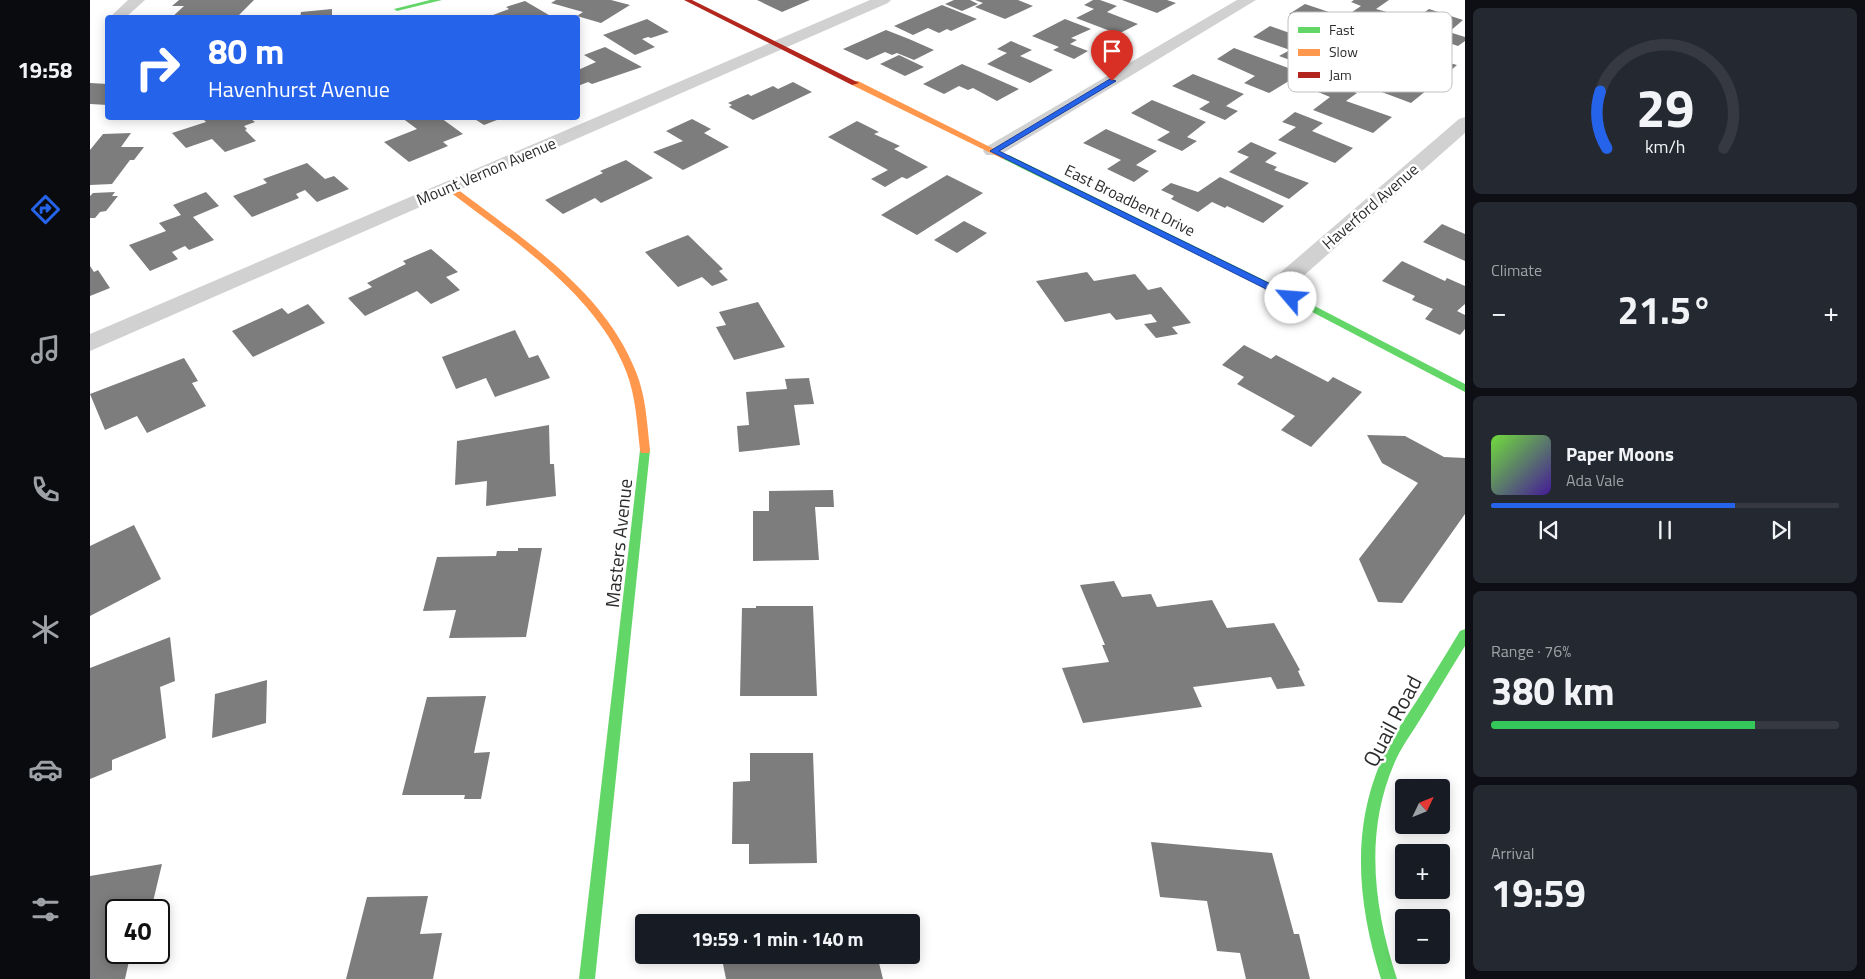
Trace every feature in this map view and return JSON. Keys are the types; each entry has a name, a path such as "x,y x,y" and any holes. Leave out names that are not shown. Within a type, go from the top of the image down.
{"street":[{"path":"118,15 137,0"},
{"path":"397,9 439,0"},
{"name":"East Broadbent Drive","path":"687,0 1275,289 1465,388"},
{"name":"Mount Vernon Avenue","path":"90,343 883,0"},
{"path":"994,151 1248,0"},
{"name":"Haverford Avenue","path":"1275,289 1465,123"},
{"name":"Masters Avenue","path":"449,187 561,277 582,297 600,320 626,360 640,400 645,452 587,979"},
{"name":"Quail Road","path":"1389,979 1377,949 1366,887 1369,824 1385,768 1402,736 1465,635"}],"building":[{"path":"179,0 254,0 239,15 174,15 184,6 172,6"},
{"path":"556,0 611,0 630,5 601,23 580,17 578,15 583,12 551,3"},
{"path":"757,0 810,0 782,12"},
{"path":"954,0 970,0 978,4 962,11 945,4"},
{"path":"975,0 1018,0 1033,6 1005,19 975,7 983,3"},
{"path":"1093,0 1100,0 1117,6 1107,12 1138,24 1118,34 1076,18 1094,9 1084,5"},
{"path":"1122,0 1167,0 1176,3 1157,13"},
{"path":"1354,0 1389,0 1376,9 1387,12 1352,12 1361,6 1351,2"},
{"path":"525,1 549,15 493,15 509,9 506,7"},
{"path":"1305,4 1329,12 1292,12"},
{"path":"942,5 977,19 951,31 947,29 939,33 928,28 913,35 894,26"},
{"path":"332,9 332,15 300,15 301,12"},
{"path":"1429,9 1438,12 1425,12"},
{"path":"1452,16 1463,20 1452,29"},
{"path":"647,19 669,32 642,39 655,47 635,55 603,35"},
{"path":"1065,19 1091,29 1071,38 1077,40 1070,44 1088,51 1074,59 1053,50 1059,47 1032,36"},
{"path":"1270,26 1288,32 1288,49 1253,37"},
{"path":"886,30 934,50 914,60 897,53 892,55 885,52 867,60 843,49"},
{"path":"1452,33 1465,37 1465,41 1458,46 1452,44"},
{"path":"1011,41 1032,50 1020,56 1053,70 1030,83 987,64 1007,53 997,49"},
{"path":"605,47 642,67 592,84 588,82 580,85 580,69 596,62 584,55"},
{"path":"1234,48 1288,68 1288,81 1269,93 1244,83 1255,76 1217,59"},
{"path":"1288,51 1288,59 1279,56"},
{"path":"899,55 924,67 905,76 880,64"},
{"path":"962,64 1019,89 997,101 973,88 968,90 959,86 944,94 923,84"},
{"path":"1193,74 1244,94 1226,106 1238,111 1225,120 1199,109 1210,102 1172,86"},
{"path":"793,82 812,92 753,120 729,107 732,105 728,103 748,94 751,96 773,86 778,89"},
{"path":"90,83 105,84 105,105 90,104"},
{"path":"1318,92 1354,92 1357,93 1346,101 1392,117 1373,133 1313,110 1330,97"},
{"path":"1382,92 1425,92 1411,103"},
{"path":"1152,100 1206,122 1187,137 1197,141 1182,151 1157,140 1170,132 1131,113"},
{"path":"1295,112 1323,123 1312,131 1353,148 1335,163 1278,140 1296,127 1282,122"},
{"path":"692,119 711,129 704,133 729,147 683,170 653,152 683,141 666,131"},
{"path":"204,120 252,120 255,122 244,126 247,129 245,130 256,141 225,152 212,139 186,148 172,133 206,122"},
{"path":"405,120 444,120 463,134 443,142 448,146 409,162 384,142 417,129"},
{"path":"476,120 497,120 484,125"},
{"path":"857,121 879,132 874,134 900,146 894,149 928,167 907,179 902,177 885,187 871,179 888,170 828,137"},
{"path":"1106,129 1157,151 1136,165 1149,171 1134,182 1107,169 1121,160 1083,143"},
{"path":"131,133 121,147 144,147 134,160 130,160 112,184 90,185 90,150 103,134"},
{"path":"1251,142 1277,153 1265,162 1277,167 1274,170 1309,183 1289,199 1229,172 1249,157 1237,152"},
{"path":"626,160 653,178 601,203 595,198 563,214 545,200 603,173 600,171"},
{"path":"307,163 325,179 334,176 349,189 317,202 305,190 296,194 299,198 252,217 233,196 267,183 263,179"},
{"path":"947,175 983,193 917,235 881,215"},
{"path":"1220,177 1284,206 1263,223 1227,206 1225,208 1212,202 1198,212 1171,199 1174,196 1161,190 1171,183 1198,192"},
{"path":"115,192 112,196 118,196 106,211 100,212 95,218 90,218 90,196 93,193"},
{"path":"206,192 219,206 193,217 214,240 189,250 185,246 172,252 178,259 150,271 129,245 166,231 159,223 181,215 173,205"},
{"path":"964,221 987,233 957,253 934,240"},
{"path":"1442,224 1465,234 1465,261 1423,242"},
{"path":"688,235 723,269 719,271 728,280 712,286 702,277 678,287 645,252"},
{"path":"431,249 458,272 446,277 460,290 431,304 417,291 365,316 348,298 372,287 367,283 406,264 403,261"},
{"path":"1402,261 1445,281 1447,278 1465,286 1465,304 1457,311 1465,315 1465,329 1460,335 1425,319 1433,309 1412,300 1415,296 1382,281"},
{"path":"90,266 94,272 98,270 110,288 90,296"},
{"path":"1087,272 1094,281 1135,274 1148,290 1161,287 1191,323 1172,327 1178,334 1156,338 1144,324 1157,322 1151,314 1116,320 1110,313 1065,322 1036,281"},
{"path":"758,302 785,347 734,360 716,327 726,325 719,312"},
{"path":"308,304 325,323 253,357 232,331 282,308 288,314"},
{"path":"515,330 529,358 538,355 550,378 495,397 486,378 456,389 442,357"},
{"path":"1244,345 1271,359 1276,355 1328,382 1333,377 1362,392 1311,447 1281,430 1295,416 1237,384 1244,377 1222,365"},
{"path":"184,358 198,381 192,383 206,406 147,433 137,416 105,430 90,394"},
{"path":"809,378 814,404 794,405 800,445 739,452 737,426 749,425 746,392 787,389 785,379"},
{"path":"549,425 550,464 554,464 556,496 486,506 487,481 455,485 457,441"},
{"path":"1367,435 1405,436 1444,457 1465,458 1465,514 1402,603 1378,602 1359,559 1418,483 1382,463"},
{"path":"833,490 834,507 815,507 819,560 753,561 753,511 769,511 769,491"},
{"path":"134,525 161,579 90,616 90,546"},
{"path":"518,548 542,548 526,637 449,638 456,610 423,611 437,557 496,556 497,551 518,551"},
{"path":"1114,581 1122,597 1151,594 1157,607 1212,600 1227,628 1274,623 1300,670 1298,671 1305,686 1277,689 1271,677 1193,687 1202,707 1083,723 1062,668 1109,662 1102,645 1105,645 1080,585"},
{"path":"756,606 813,606 817,696 740,696 742,608 756,608"},
{"path":"170,637 175,681 160,687 166,738 112,760 112,770 90,779 90,668"},
{"path":"267,680 266,723 212,738 215,694"},
{"path":"486,696 474,753 490,752 481,799 464,799 465,795 402,795 427,697"},
{"path":"750,753 813,753 817,863 749,864 749,844 732,844 733,782 750,781"},
{"path":"1151,842 1272,853 1294,934 1299,934 1310,979 1246,979 1240,953 1217,951 1207,901 1160,897"},
{"path":"162,864 154,899 105,899 105,964 128,964 125,979 90,979 90,876"},
{"path":"428,896 420,934 442,933 433,979 346,979 367,897"},
{"path":"723,964 879,964 883,979 726,979"}],"traffic: fast":[{"path":"397,9 439,0"},
{"path":"1006,157 1275,289 1465,388"},
{"path":"587,979 645,450"},
{"path":"1389,979 1380,952 1369,898 1367,870 1371,815 1378,788 1391,755 1465,635"}],"traffic: slow":[{"path":"855,83 1006,157"},
{"path":"449,187 553,269 578,292 600,317 618,344 631,371 639,400 645,450"}],"traffic: jam":[{"path":"687,0 855,83"}],"route":[{"path":"1112,81 994,151 1291,298"}]}
